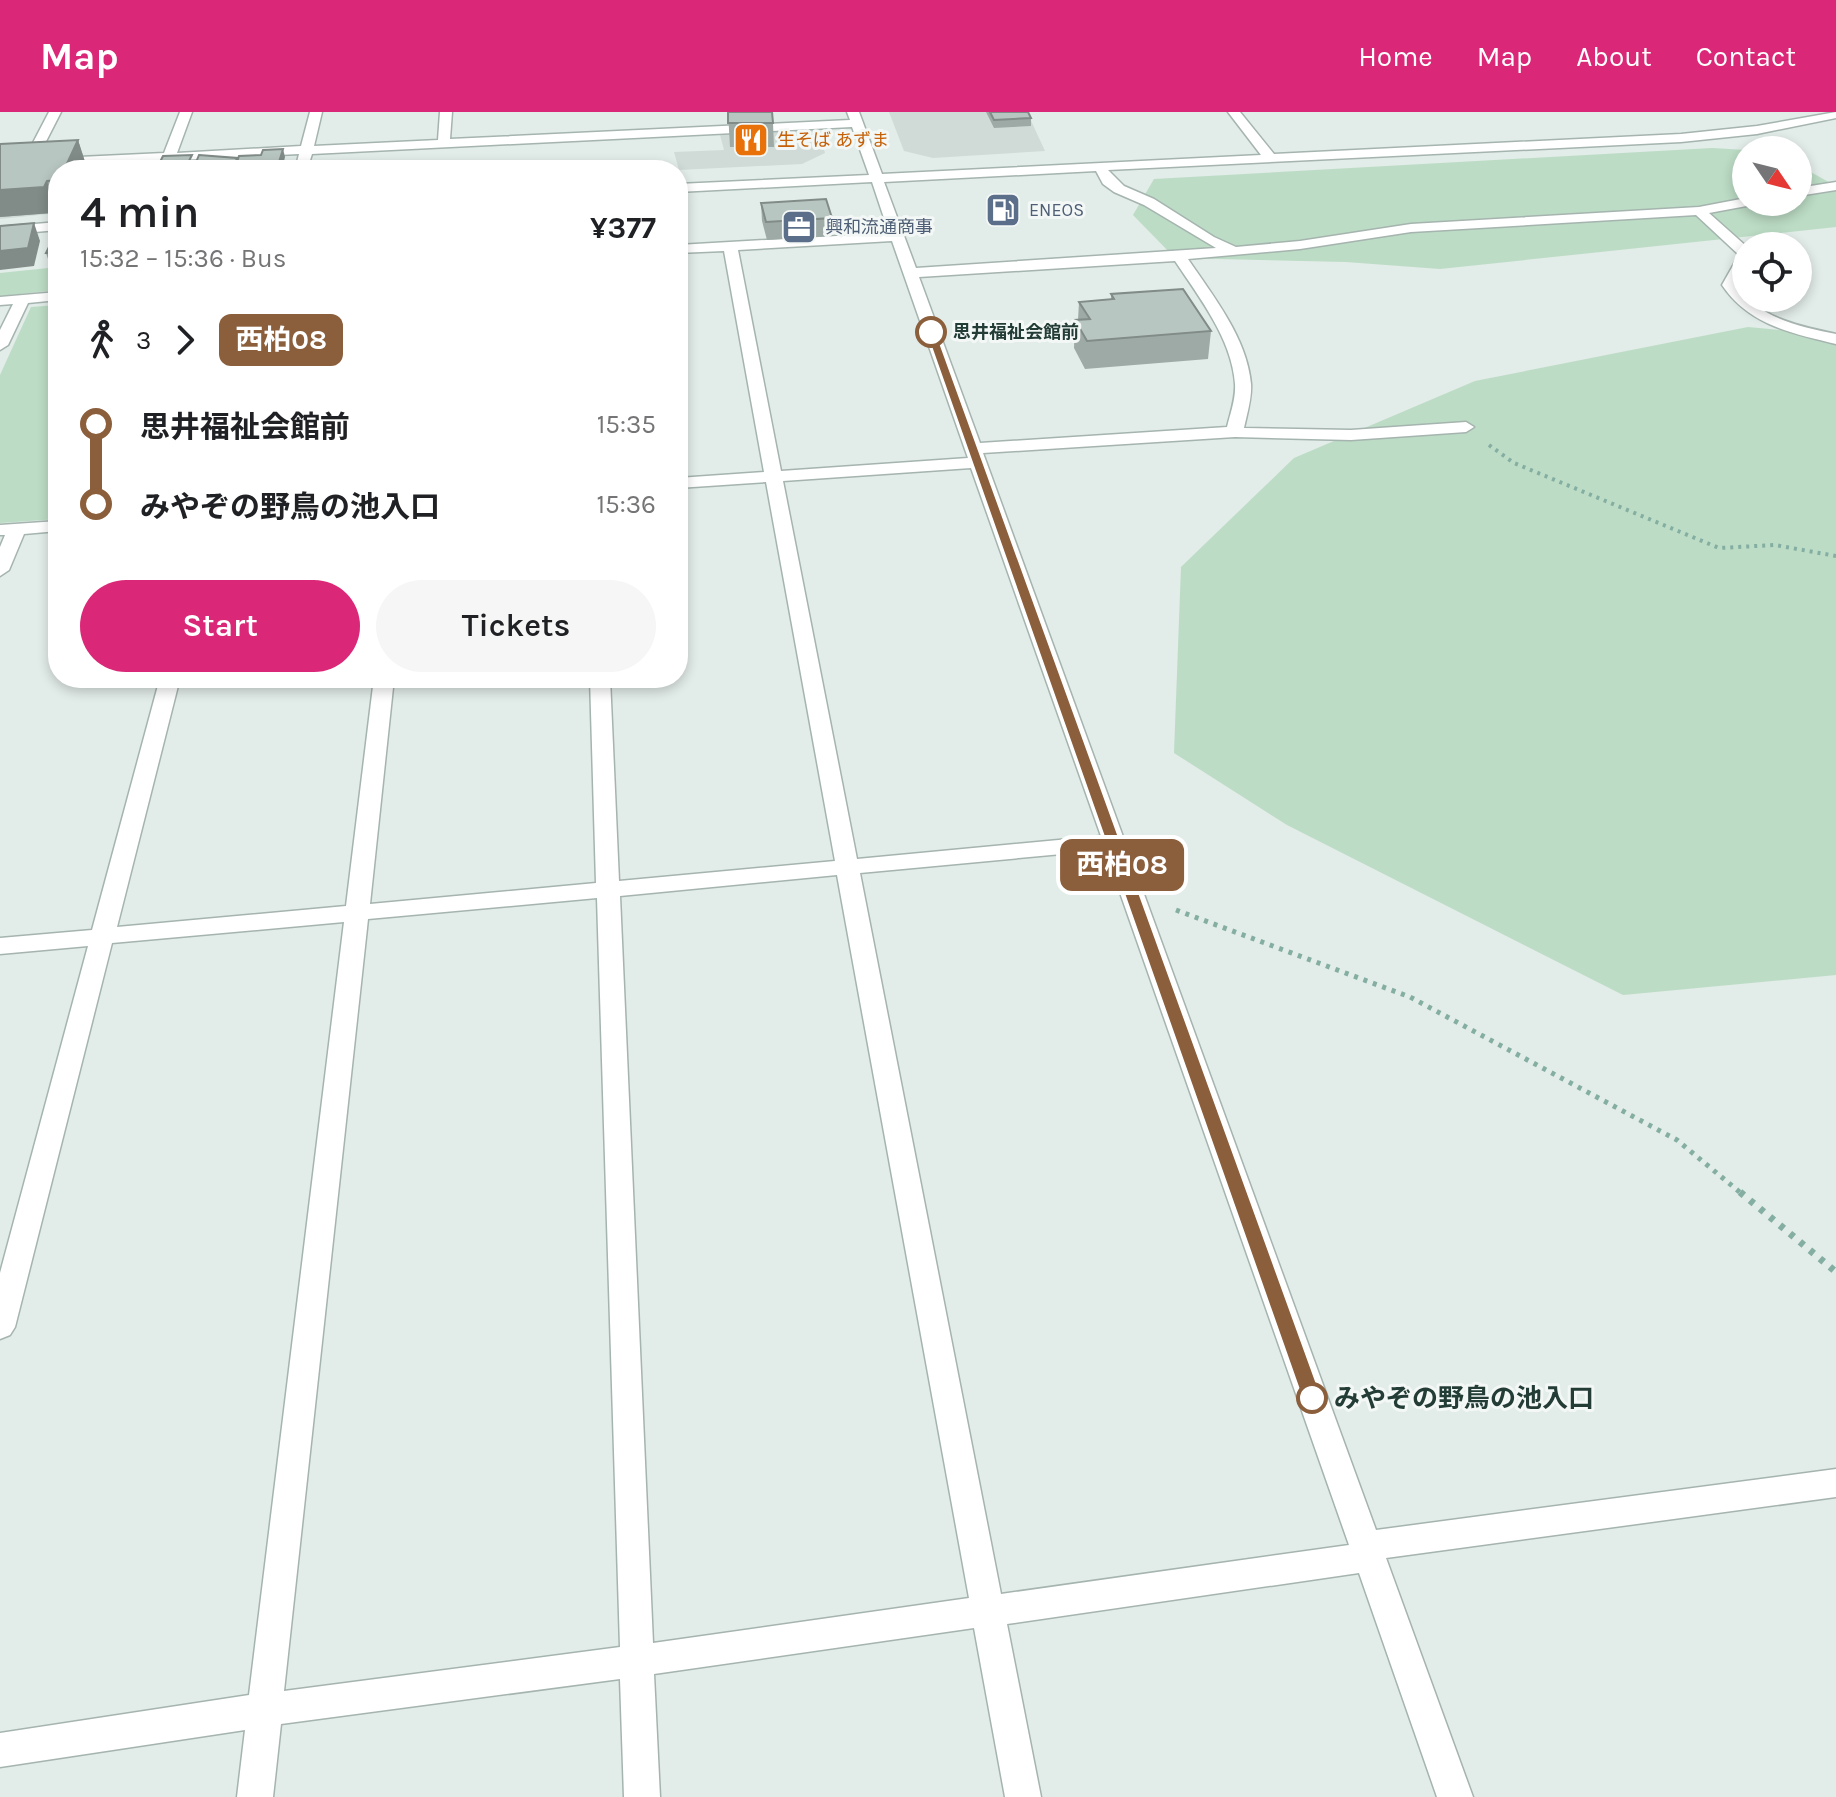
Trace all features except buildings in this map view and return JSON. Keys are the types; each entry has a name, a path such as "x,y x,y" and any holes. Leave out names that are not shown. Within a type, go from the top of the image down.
{"street":[{"path":"28,164 55,112"},
{"path":"169,156 186,112"},
{"path":"303,160 316,112"},
{"path":"444,142 446,112"},
{"path":"1234,112 1271,159"},
{"path":"688,188 1681,138 1757,130 1813,115 1834,121"},
{"path":"98,160 444,142 577,129 855,117 1455,1797"},
{"path":"0,165 48,163"},
{"path":"1100,167 1108,181 1119,189 1149,202 1209,240 1235,251"},
{"path":"1812,190 1836,186"},
{"path":"910,273 1179,256 1300,245 1411,228 1699,211 1732,205"},
{"path":"1699,211 1732,242"},
{"path":"0,231 48,227"},
{"path":"688,248 896,237"},
{"path":"730,246 1023,1797"},
{"path":"1179,256 1213,308 1238,363 1243,386 1235,432"},
{"path":"0,301 48,297"},
{"path":"0,345 23,299"},
{"path":"1753,312 1783,326 1836,339"},
{"path":"688,482 1235,432 1296,437 1343,436 1466,427"},
{"path":"0,570 8,529 48,527"},
{"path":"0,1327 167,688"},
{"path":"255,1797 383,688"},
{"path":"600,688 642,1797"},
{"path":"0,946 1114,842"},
{"path":"0,1750 264,1710 636,1661 1836,1483"}],"path":[{"path":"1466,427 1514,463 1719,548 1775,545 1836,556"},
{"path":"1133,894 1410,997 1555,1073 1677,1140 1836,1272"}],"shaded area":[{"path":"889,112 1027,112 1045,151 933,158 904,151"},
{"path":"817,126 825,153 802,164 688,170 688,160 676,160 674,152 724,150 719,131"},
{"path":"48,166 48,214 0,219 0,169"}],"green space":[{"path":"1732,149 1732,216 1812,216 1812,173 1836,186 1836,227 1789,232 1732,232 1732,238 1440,269 1346,262 1175,258 1133,215 1154,179"},
{"path":"48,268 48,291 0,296 0,273"},
{"path":"48,306 48,520 0,523 0,375 31,307"},
{"path":"1748,327 1836,335 1836,975 1623,995 1287,825 1174,753 1181,567 1294,458 1475,381"}],"bus line":[{"name":"西柏08","path":"931,332 1312,1398"}],"place":[{"name":"生そば あずま","path":"751,140"},
{"name":"ENEOS","path":"1003,210"},
{"name":"興和流通商事","path":"799,227"},
{"name":"思井福祉会館前","path":"931,332"},
{"name":"みやぞの野鳥の池入口","path":"1312,1398"}]}
